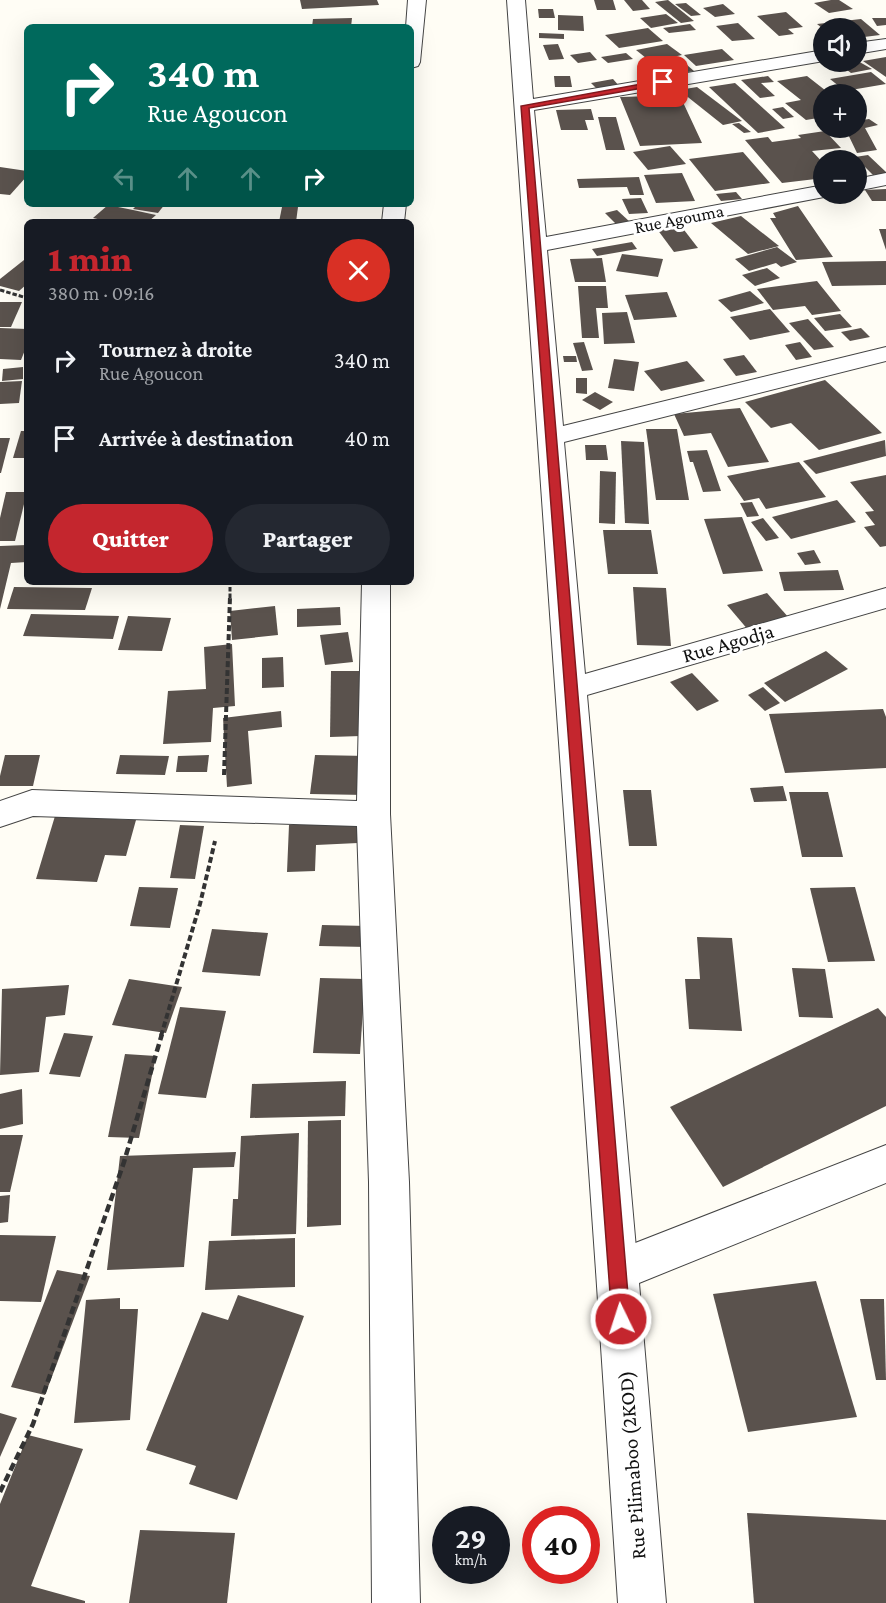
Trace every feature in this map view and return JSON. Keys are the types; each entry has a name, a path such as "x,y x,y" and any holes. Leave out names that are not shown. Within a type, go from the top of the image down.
{"street":[{"path":"414,31 417,0"},
{"path":"516,0 521,0"},
{"name":"Rue Pilimaboo (2KOD)","path":"516,0 618,1271 642,1603"},
{"path":"867,47 886,44"},
{"path":"525,106 813,57"},
{"path":"867,183 886,179"},
{"name":"Rue Agouma","path":"536,246 813,193"},
{"path":"551,437 886,354"},
{"path":"376,585 373,814 389,1182 396,1603"},
{"name":"Rue Agodja","path":"571,689 886,598"},
{"path":"0,814 32,803 373,814"},
{"path":"618,1271 886,1164"}],"path":[{"path":"0,290 24,297"},
{"path":"0,1492 33,1424 124,1162 200,904 222,809 230,585"}],"building":[{"path":"300,0 377,0 379,5 302,9"},
{"path":"594,0 613,0 616,10 597,10"},
{"path":"624,0 642,0 650,9 633,11"},
{"path":"668,0 694,21 681,23 655,2"},
{"path":"839,0 853,9 829,13 814,3"},
{"path":"686,3 701,15 691,16 675,4"},
{"path":"723,4 735,14 715,17 703,8"},
{"path":"538,9 553,9 555,18 539,18"},
{"path":"786,12 803,27 788,29 794,34 779,36 757,16"},
{"path":"666,14 678,23 651,28 640,18"},
{"path":"558,15 583,16 584,31 558,30"},
{"path":"352,18 351,24 312,24 313,19"},
{"path":"872,18 886,18 886,25 877,26"},
{"path":"738,23 755,39 732,41 716,26"},
{"path":"690,24 696,30 669,33 663,28"},
{"path":"867,24 880,35 867,37"},
{"path":"648,28 663,41 619,48 605,35"},
{"path":"539,33 564,34 564,39 539,38"},
{"path":"558,44 564,59 549,60 543,45"},
{"path":"667,44 682,55 651,62 636,50"},
{"path":"722,49 734,60 696,66 684,55"},
{"path":"590,52 597,60 578,63 570,55"},
{"path":"626,53 633,59 608,63 601,57"},
{"path":"886,57 886,77 867,64 867,60"},
{"path":"680,59 694,71 675,74 670,69 679,68 670,60"},
{"path":"871,72 886,84 867,87 867,84 836,84 830,79"},
{"path":"554,76 570,76 572,87 555,87"},
{"path":"768,76 774,82 761,83 775,96 760,98 741,80"},
{"path":"807,76 817,84 813,84 813,119 806,120 785,103 801,100 777,81"},
{"path":"613,79 620,87 598,90 591,83"},
{"path":"735,83 785,128 758,133 709,87"},
{"path":"697,87 742,121 723,125 679,90"},
{"path":"673,90 678,97 662,98 658,92"},
{"path":"653,96 654,99 681,98 702,143 640,146 620,97"},
{"path":"783,107 794,117 783,119 772,109"},
{"path":"591,109 594,120 585,120 588,130 561,130 556,110"},
{"path":"598,117 616,117 625,150 606,150"},
{"path":"867,119 869,119 878,125 867,128"},
{"path":"739,123 751,132 744,133 732,124"},
{"path":"867,132 877,150 856,150 850,138 867,138"},
{"path":"813,133 813,138 832,138 841,148 812,151 813,179 782,183 745,140 768,137 772,142 801,138 798,135"},
{"path":"670,146 686,164 648,170 633,152"},
{"path":"743,152 770,183 715,191 689,159"},
{"path":"867,155 886,173 873,175 867,169"},
{"path":"0,167 24,171 24,179 10,195 0,194"},
{"path":"682,173 695,201 656,203 644,175"},
{"path":"639,177 644,195 630,195 627,187 579,188 577,179"},
{"path":"886,189 886,201 872,201 867,190"},
{"path":"736,192 742,199 721,201 716,194"},
{"path":"641,198 648,213 629,214 622,199"},
{"path":"798,206 833,257 796,260 770,218 776,218 773,213"},
{"path":"106,207 118,207 156,215 151,219 93,218"},
{"path":"135,207 163,207 158,213 133,209"},
{"path":"282,207 298,207 296,219 280,219"},
{"path":"617,210 630,222 617,225 605,213"},
{"path":"741,216 779,246 748,254 711,223"},
{"path":"681,226 698,248 674,252 657,229"},
{"path":"879,229 886,229 886,250"},
{"path":"632,242 637,249 597,256 592,249"},
{"path":"777,247 797,262 781,267 776,263 749,271 735,259"},
{"path":"622,254 663,259 658,277 616,271"},
{"path":"602,258 606,282 575,282 570,259"},
{"path":"24,260 24,287 19,291 0,286 0,279"},
{"path":"886,261 886,285 832,286 822,262"},
{"path":"767,268 780,278 755,286 742,275"},
{"path":"817,281 841,311 812,315 805,306 773,310 757,289"},
{"path":"578,286 606,286 608,308 596,308 599,338 582,338"},
{"path":"750,291 764,303 731,312 718,300"},
{"path":"667,292 677,317 634,320 625,295"},
{"path":"0,302 22,302 11,327 0,327"},
{"path":"770,309 790,332 750,340 730,317"},
{"path":"627,312 635,343 604,344 602,313"},
{"path":"840,314 852,327 825,331 814,318"},
{"path":"808,319 834,347 814,350 789,323"},
{"path":"0,328 24,329 24,352 21,360 0,359"},
{"path":"861,328 870,337 850,341 841,332"},
{"path":"584,342 593,370 582,371 573,343"},
{"path":"800,342 812,357 796,360 785,345"},
{"path":"744,355 757,372 736,376 723,359"},
{"path":"563,356 576,356 577,362 564,362"},
{"path":"614,359 639,362 634,391 608,388"},
{"path":"687,361 705,381 661,391 644,371"},
{"path":"23,367 23,379 2,381 3,369"},
{"path":"576,378 587,378 587,394 576,393"},
{"path":"825,380 882,433 819,450 791,423 771,428 745,402"},
{"path":"22,381 19,403 0,404 0,382"},
{"path":"595,392 613,402 600,410 582,400"},
{"path":"740,408 769,462 728,467 711,433 684,436 674,414"},
{"path":"646,429 677,429 689,500 656,500"},
{"path":"21,431 24,431 24,458 13,458"},
{"path":"0,438 10,438 1,473 0,473"},
{"path":"885,440 886,456 816,474 803,461"},
{"path":"621,441 644,442 649,524 625,523"},
{"path":"585,445 606,445 608,460 586,460"},
{"path":"707,450 721,491 703,492 687,451"},
{"path":"799,462 826,497 766,509 759,498 744,501 727,476"},
{"path":"600,471 616,472 615,524 599,523"},
{"path":"886,475 886,546 880,547 864,527 875,525 865,512 874,511 850,482"},
{"path":"6,492 24,492 24,504 15,541 0,541 0,518"},
{"path":"837,500 856,522 791,539 772,517"},
{"path":"752,502 759,516 747,517 740,503"},
{"path":"742,517 763,571 723,574 704,519"},
{"path":"763,518 779,538 766,541 751,522"},
{"path":"603,530 651,530 658,574 608,574"},
{"path":"24,545 24,562 11,563 0,609 0,546"},
{"path":"814,550 821,563 805,565 797,553"},
{"path":"838,570 844,590 784,591 779,572"},
{"path":"14,587 92,588 85,610 7,609"},
{"path":"633,587 666,588 671,646 637,645"},
{"path":"767,593 789,618 749,631 727,605"},
{"path":"275,606 278,635 232,640 230,611"},
{"path":"340,607 341,625 297,627 297,609"},
{"path":"31,614 119,616 113,639 23,636"},
{"path":"128,616 171,618 162,651 118,650"},
{"path":"348,632 353,662 325,665 320,635"},
{"path":"232,644 235,706 213,708 211,742 163,744 168,691 206,689 204,647"},
{"path":"826,651 848,669 785,702 764,683"},
{"path":"283,657 284,687 262,688 262,658"},
{"path":"331,671 359,671 361,736 330,737"},
{"path":"692,673 719,701 697,711 670,682"},
{"path":"763,687 780,703 765,711 748,695"},
{"path":"883,709 886,717 886,768 785,773 769,714"},
{"path":"281,711 282,727 248,731 252,784 227,787 223,718"},
{"path":"5,755 40,755 33,786 0,786"},
{"path":"120,755 169,756 165,775 116,774"},
{"path":"209,755 207,772 176,772 178,756"},
{"path":"315,755 368,756 365,795 310,794"},
{"path":"783,786 787,801 754,802 750,788"},
{"path":"623,790 651,790 657,846 629,846"},
{"path":"789,792 828,792 843,857 802,857"},
{"path":"55,816 136,820 126,856 105,855 97,882 36,879"},
{"path":"379,822 379,842 316,845 315,871 287,872 289,825"},
{"path":"180,825 204,826 195,879 170,878"},
{"path":"139,887 178,888 170,928 130,926"},
{"path":"855,887 875,961 828,962 810,888"},
{"path":"322,925 368,926 367,947 319,946"},
{"path":"212,929 268,933 260,976 202,972"},
{"path":"697,937 732,938 742,1031 689,1029 685,979 700,979"},
{"path":"792,968 825,969 833,1018 799,1017"},
{"path":"320,978 365,979 360,1054 313,1053"},
{"path":"129,979 182,987 166,1033 112,1025"},
{"path":"69,985 65,1015 46,1017 39,1072 0,1075 2,989"},
{"path":"180,1007 226,1011 206,1098 158,1094"},
{"path":"878,1008 886,1017 886,1106 723,1187 670,1107"},
{"path":"64,1033 93,1036 80,1077 49,1074"},
{"path":"125,1054 156,1056 139,1138 108,1137"},
{"path":"346,1081 345,1116 250,1118 252,1084"},
{"path":"22,1089 23,1124 0,1129 0,1094"},
{"path":"341,1120 341,1225 307,1227 308,1121"},
{"path":"299,1133 296,1234 231,1236 233,1199 238,1199 241,1136"},
{"path":"0,1135 23,1135 10,1192 0,1192"},
{"path":"236,1152 234,1167 193,1168 184,1267 107,1270 120,1156"},
{"path":"10,1195 8,1222 0,1223 0,1196"},
{"path":"0,1235 56,1236 41,1302 0,1301"},
{"path":"295,1238 295,1287 205,1290 209,1241"},
{"path":"57,1270 90,1276 45,1395 11,1387"},
{"path":"816,1281 857,1417 748,1432 713,1294"},
{"path":"238,1295 304,1316 237,1500 189,1484 196,1466 146,1450 202,1312 228,1320"},
{"path":"120,1298 120,1309 138,1309 130,1420 74,1423 86,1300"},
{"path":"860,1299 884,1299 886,1380 876,1380"},
{"path":"0,1413 17,1418 0,1457"},
{"path":"28,1435 83,1449 31,1586 85,1601 85,1603 0,1603 0,1504"},
{"path":"747,1513 886,1520 886,1603 754,1603"},
{"path":"140,1530 235,1533 227,1603 129,1603"}],"route":[{"path":"621,1319 525,106 663,82"}]}
